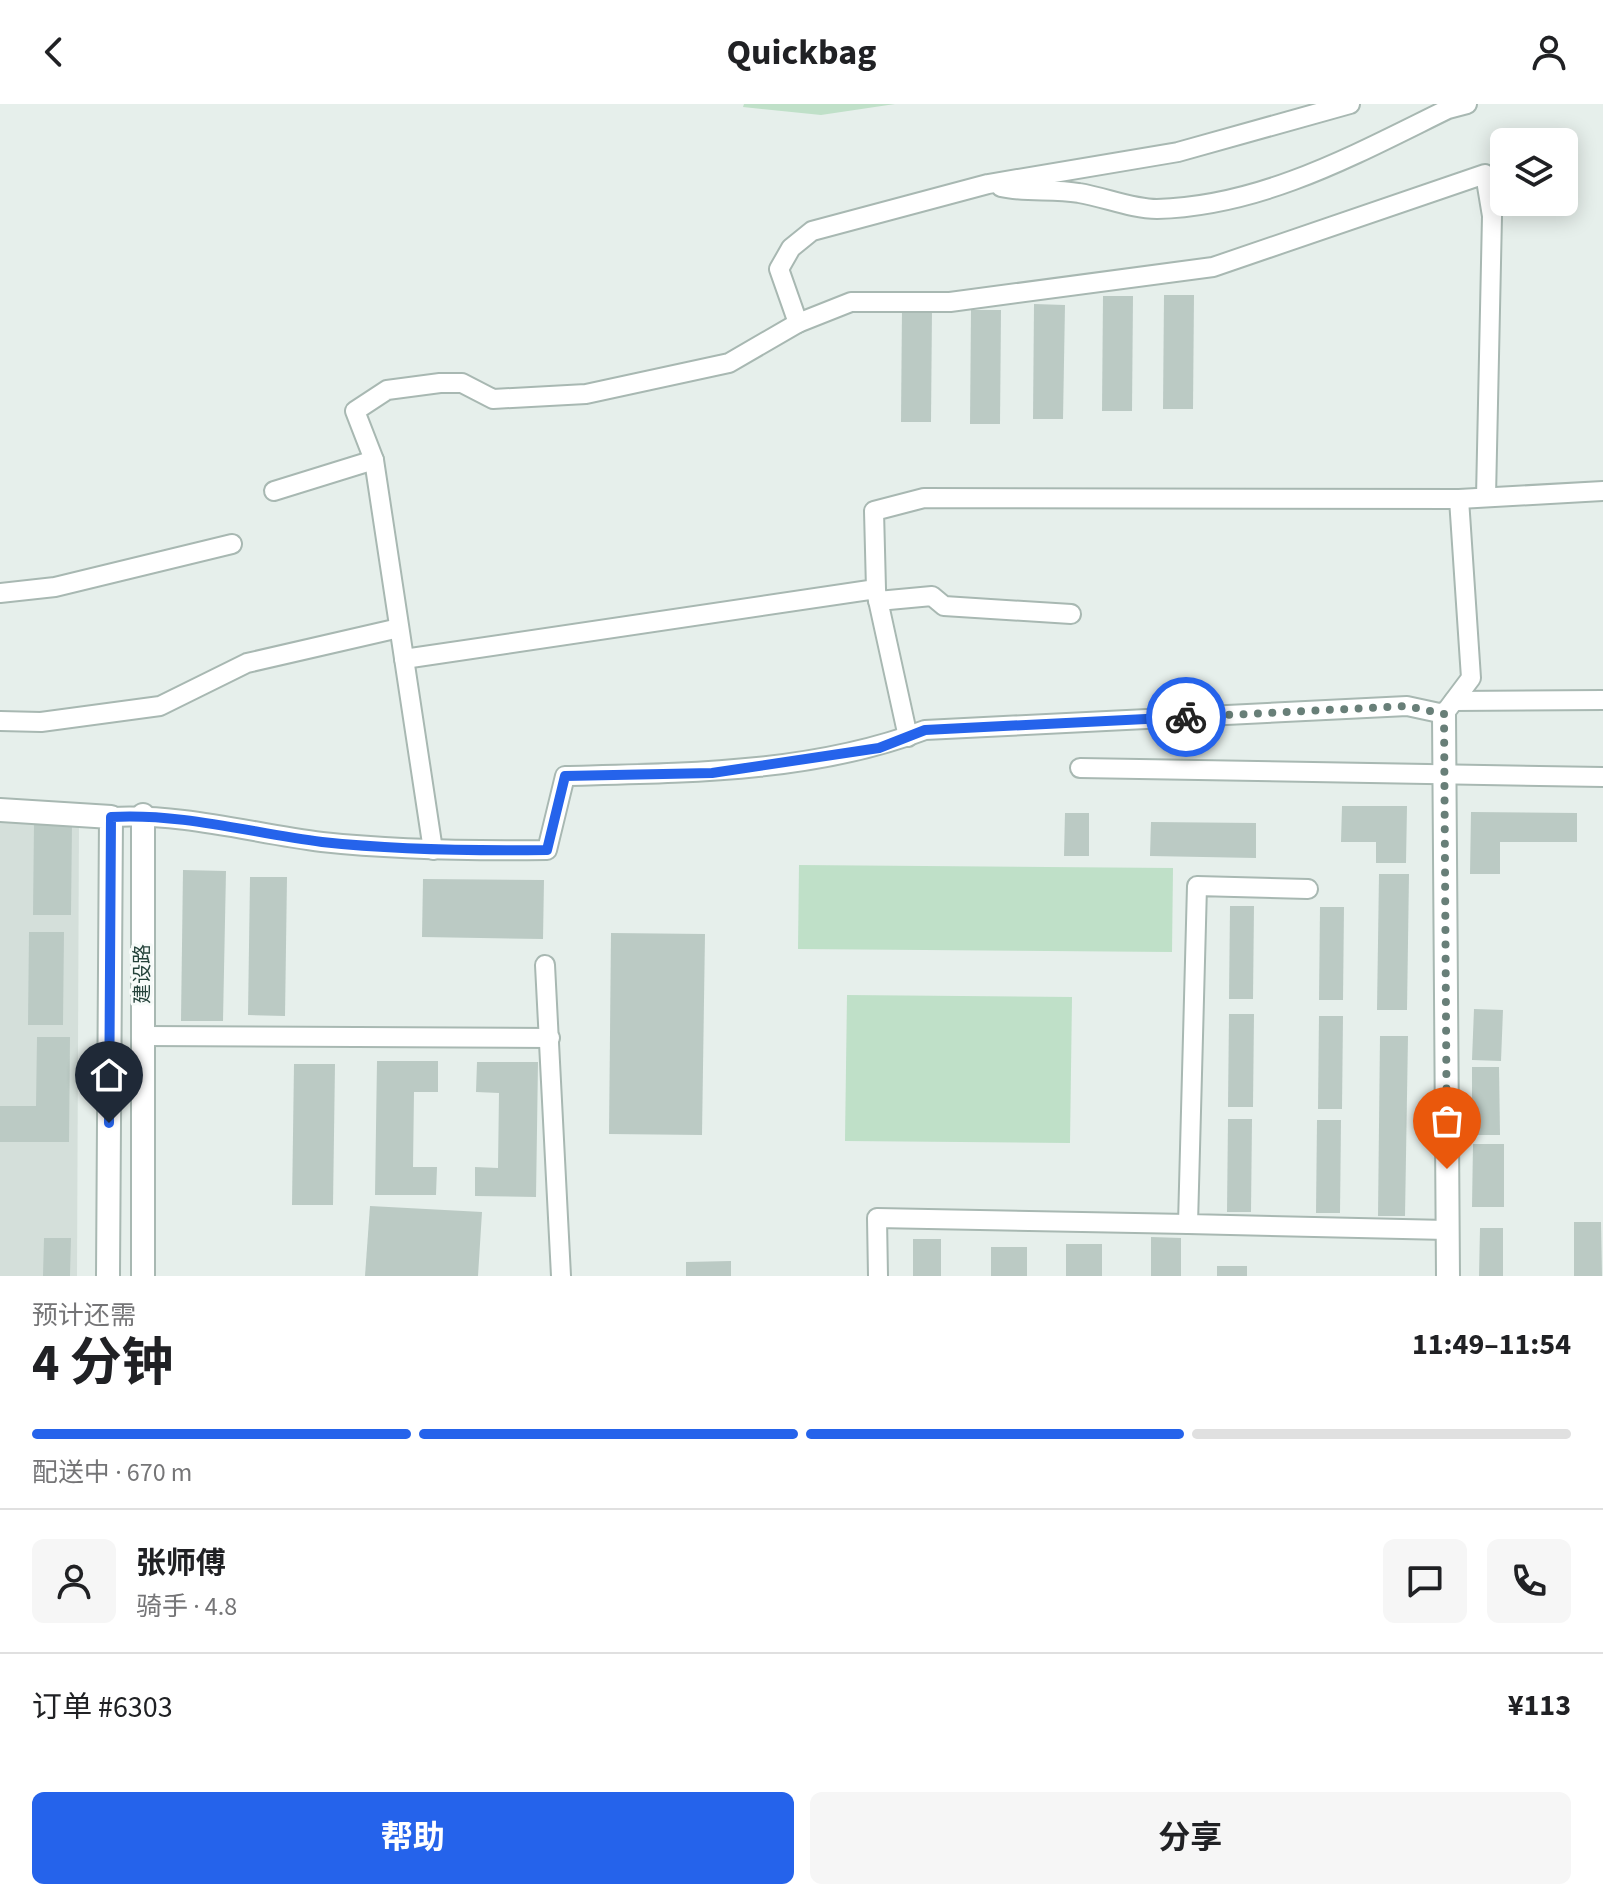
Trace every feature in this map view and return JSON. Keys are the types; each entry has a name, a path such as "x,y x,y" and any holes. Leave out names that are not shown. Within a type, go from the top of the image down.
{"street":[{"path":"798,323 779,269 791,248 812,231 988,184 1178,152 1350,104"},
{"path":"988,184 1020,191 1077,192 1153,209 1209,204 1305,179 1448,109 1467,104"},
{"path":"433,850 374,460 355,411 387,390 462,383 493,399 586,394 729,363 798,323 851,302 950,302 1213,267 1485,174 1492,216 1486,497"},
{"path":"274,491 374,460"},
{"path":"908,737 877,595 874,511 924,498 1459,499 1603,491"},
{"path":"1448,1276 1445,775 1449,708 1471,678 1459,499"},
{"path":"0,593 55,587 232,544"},
{"path":"404,659 877,595 932,596 944,606 1071,614"},
{"path":"0,721 41,722 160,706 247,663 399,628"},
{"path":"0,810 111,817 143,815 322,842 433,850 547,850 565,776 712,773 879,748 925,730 1407,706 1449,708 1603,700"},
{"path":"1080,768 1603,777"},
{"name":"建设路","path":"143,815 143,1276"},
{"name":"建设路","path":"108,1276 111,817"},
{"path":"1188,1224 1197,886 1308,889"},
{"path":"545,965 561,1276"},
{"path":"143,1036 550,1038"},
{"path":"878,1276 877,1218 1447,1230"}],"shaded area":[{"path":"0,816 79,818 77,1276 0,1276"}],"green space":[{"path":"744,104 895,104 821,115 743,107"},
{"path":"799,865 1173,868 1172,952 798,949"},
{"path":"847,995 1072,997 1070,1143 845,1141"}],"building":[{"path":"1164,295 1194,295 1193,409 1163,409"},
{"path":"1103,296 1133,296 1132,411 1102,411"},
{"path":"1034,304 1065,305 1063,419 1033,419"},
{"path":"902,307 932,308 931,422 901,422"},
{"path":"971,310 1001,310 1000,424 970,424"},
{"path":"1342,806 1407,806 1406,863 1376,863 1376,842 1341,842"},
{"path":"1471,812 1577,813 1577,842 1500,842 1500,874 1470,874"},
{"path":"1065,813 1089,813 1089,856 1064,856"},
{"path":"34,822 72,822 71,915 33,915"},
{"path":"1151,822 1256,823 1256,858 1150,856"},
{"path":"183,870 226,871 223,1021 181,1021"},
{"path":"1379,874 1409,874 1407,1010 1377,1010"},
{"path":"250,877 287,877 285,1016 248,1015"},
{"path":"423,879 544,880 543,939 422,937"},
{"path":"1230,906 1254,906 1253,999 1229,999"},
{"path":"1320,907 1344,907 1343,1000 1319,1000"},
{"path":"29,932 64,932 63,1025 28,1025"},
{"path":"611,933 705,934 702,1135 609,1134"},
{"path":"1474,1009 1503,1010 1501,1061 1472,1060"},
{"path":"1229,1014 1254,1014 1253,1107 1228,1107"},
{"path":"1319,1016 1343,1016 1342,1109 1318,1109"},
{"path":"1380,1036 1408,1036 1405,1216 1378,1216"},
{"path":"37,1037 70,1037 69,1142 0,1142 0,1106 36,1106"},
{"path":"377,1061 438,1061 438,1092 414,1092 413,1167 437,1167 436,1195 375,1195"},
{"path":"477,1062 538,1062 536,1197 475,1196 475,1167 498,1168 499,1093 476,1092"},
{"path":"294,1064 335,1064 333,1205 292,1205"},
{"path":"1472,1067 1499,1067 1500,1135 1472,1135"},
{"path":"1228,1119 1252,1119 1251,1212 1227,1212"},
{"path":"1317,1120 1341,1120 1340,1213 1316,1213"},
{"path":"1473,1144 1504,1144 1504,1207 1472,1207"},
{"path":"370,1206 482,1212 478,1276 365,1276"},
{"path":"1574,1222 1601,1222 1602,1276 1574,1276"},
{"path":"1480,1228 1503,1228 1503,1276 1479,1276"},
{"path":"1151,1237 1181,1238 1181,1276 1151,1276"},
{"path":"44,1238 71,1238 70,1276 43,1276"},
{"path":"913,1239 941,1239 941,1276 913,1276"},
{"path":"1066,1244 1102,1244 1102,1276 1066,1276"},
{"path":"991,1247 1027,1247 1027,1276 991,1276"},
{"path":"731,1261 731,1276 686,1276 686,1262"},
{"path":"1217,1266 1247,1266 1247,1276 1217,1276"}],"way so far":[{"path":"1186,717 1407,706 1444,714 1447,1169"}],"route":[{"path":"109,1123 111,817 143,815 322,842 455,851 547,850 565,776 712,773 879,748 925,730 1186,717"}]}
